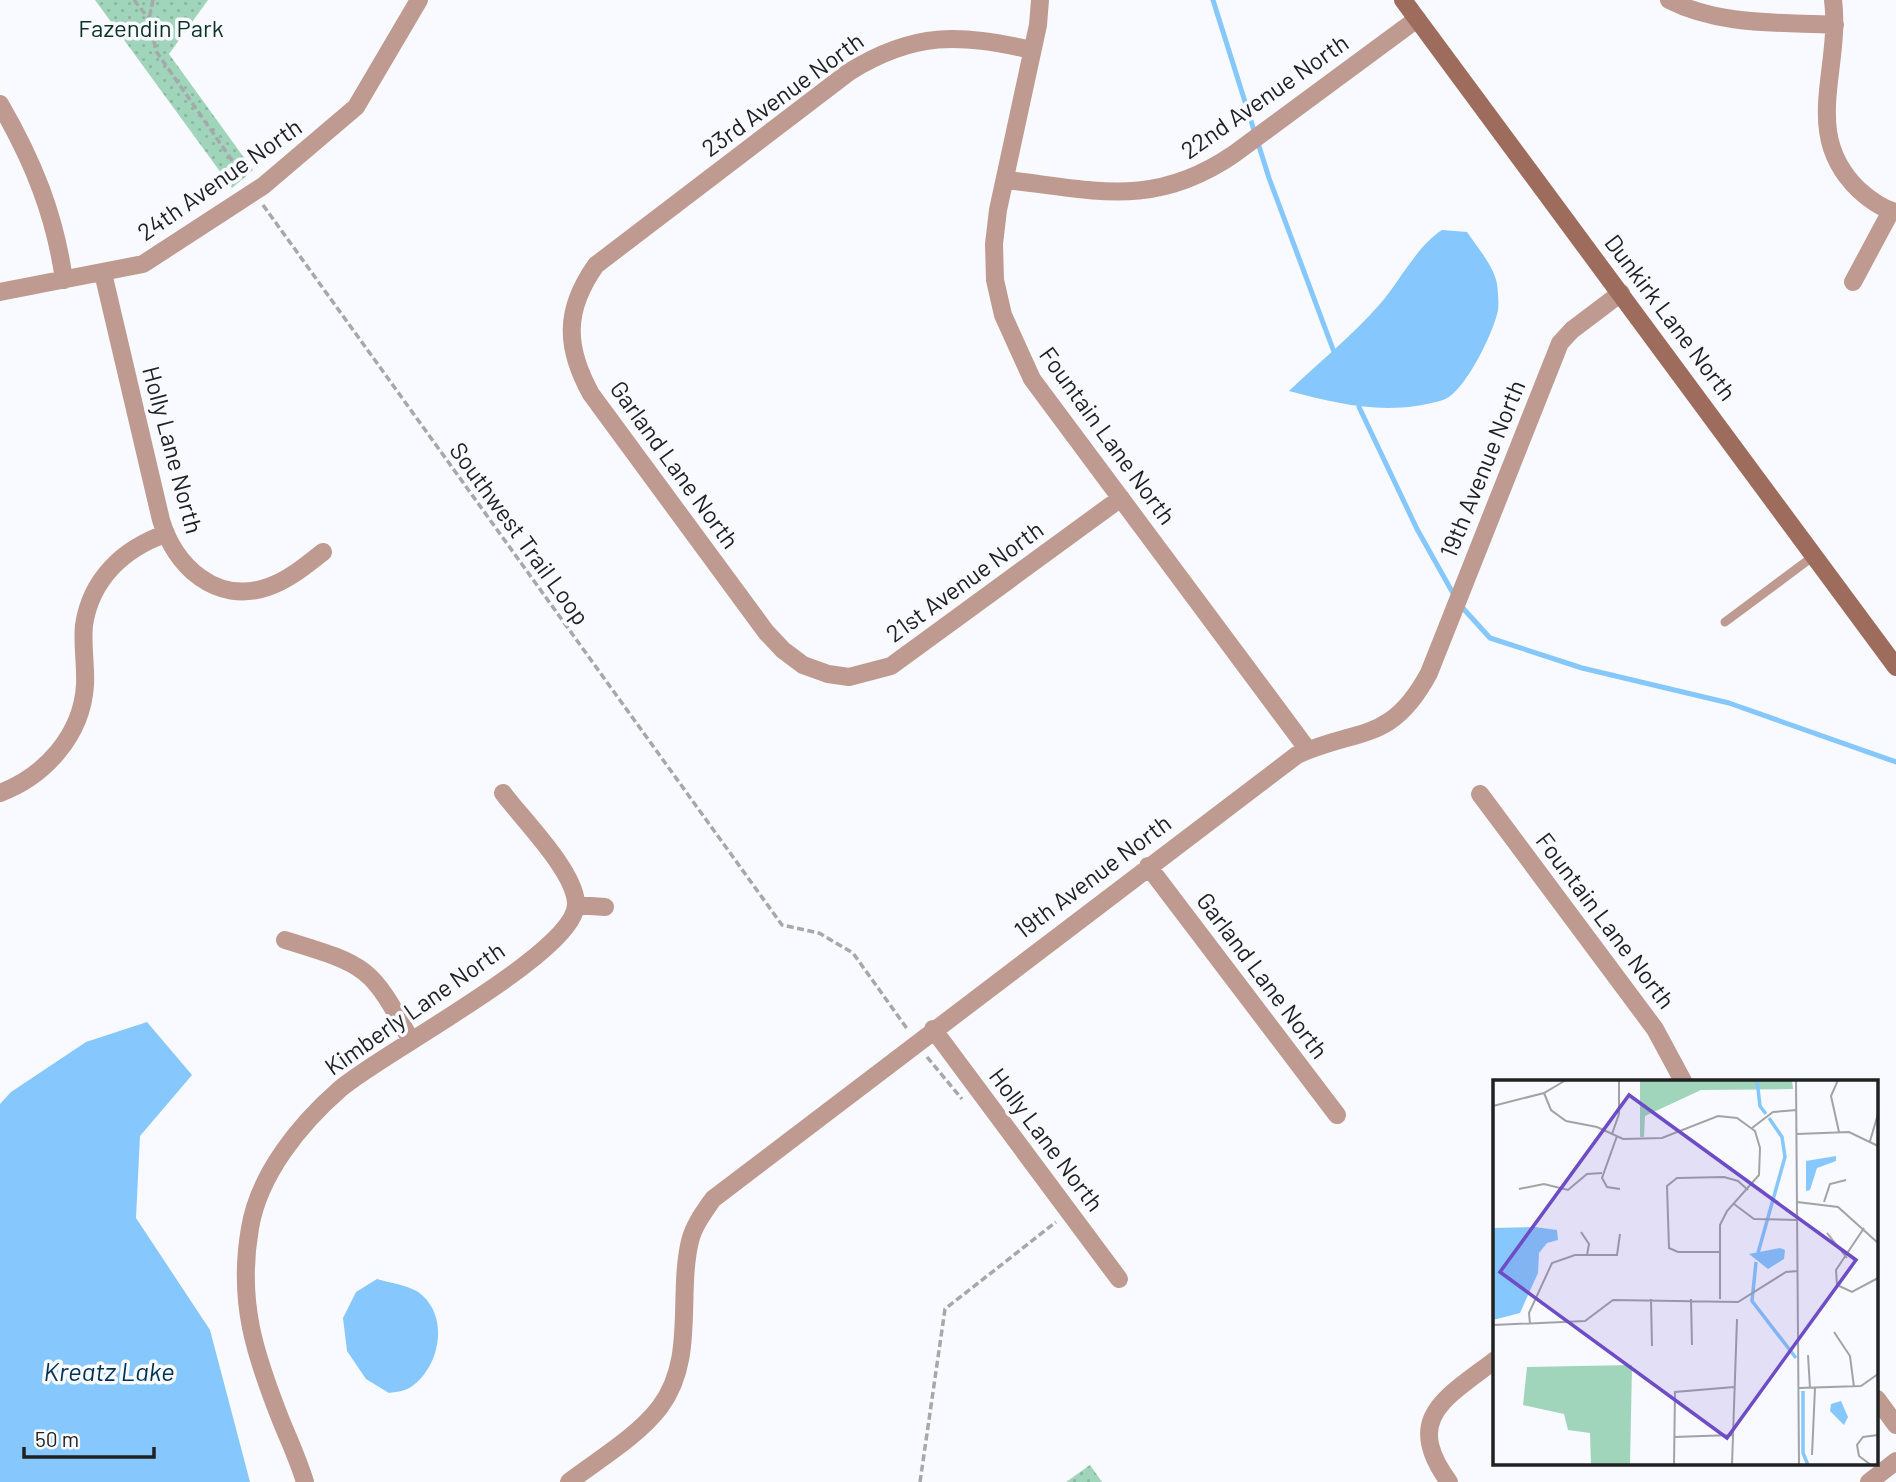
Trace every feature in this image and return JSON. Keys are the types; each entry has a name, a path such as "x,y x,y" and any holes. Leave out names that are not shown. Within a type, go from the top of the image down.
{"street":[{"name":"24th Avenue North","path":"64,280 143,264 254,191 356,107 419,0"},
{"path":"1032,50 1040,0"},
{"name":"Dunkirk Lane North","path":"1403,0 1896,667"},
{"path":"1669,0 1704,15 1729,20 1835,25"},
{"path":"1833,0 1835,25 1825,110 1827,136 1850,181 1868,199 1893,211 1853,282"},
{"name":"22nd Avenue North","path":"1006,180 1110,191 1143,192 1176,186 1207,173 1417,19"},
{"name":"23rd Avenue North","path":"611,252 876,55 934,37 965,37 1032,50"},
{"name":"Fountain Lane North","path":"1032,50 994,244 995,281 1003,314 1032,379 1308,750"},
{"path":"0,104 25,146 45,192 59,241 64,280 0,292"},
{"name":"Garland Lane North","path":"611,252 584,283 576,303 572,349 579,372 591,394 766,632 803,665 828,674"},
{"name":"Holly Lane North","path":"103,273 165,534 180,562 199,577 220,588 244,591 267,588 288,578 323,552"},
{"name":"19th Avenue North","path":"569,1482 642,1424 659,1408 671,1387 682,1346 690,1240 713,1199 1148,866 1308,750 1373,731 1396,718 1416,697 1429,673 1560,343 1572,330 1621,293"},
{"name":"21st Avenue North","path":"828,674 849,677 891,666 1121,498"},
{"path":"0,793 22,785 38,772 66,742 79,715 85,686 84,627 90,600 103,576 123,555 165,534"},
{"path":"503,793 567,876 576,905 605,907"},
{"name":"Fountain Lane North","path":"1480,794 1655,1029 1682,1080"},
{"name":"Garland Lane North","path":"1148,866 1337,1115"},
{"name":"Kimberly Lane North","path":"305,1482 249,1332 245,1272 250,1224 280,1156 308,1120 342,1087 484,994 559,936 570,924 576,905"},
{"path":"285,940 340,957 374,978 411,1041"},
{"name":"Holly Lane North","path":"933,1029 1119,1279"},
{"path":"1449,1482 1432,1457 1430,1423 1450,1395 1493,1362"},
{"path":"1878,1400 1896,1425"},
{"path":"1869,1482 1896,1461"}],"lane":[{"path":"1725,622 1815,555"}],"path":[{"name":"Southwest Trail Loop","path":"134,0 149,19"},
{"name":"Southwest Trail Loop","path":"153,0 149,19 156,51 454,474 782,925 819,933 853,953 903,1024"},
{"path":"920,1482 945,1309 1057,1223"}],"green space":[{"name":"Fazendin Park","path":"95,0 208,0 169,54 253,170 232,188"},
{"path":"1090,1465 1102,1482 1066,1482"}],"water":[{"path":"1442,230 1467,232 1489,264 1497,287 1498,310 1491,333 1469,375 1460,386 1443,400 1423,405 1385,408 1328,401 1289,391 1369,316 1388,295 1424,245"},
{"name":"Kreatz Lake","path":"147,1022 192,1075 140,1136 136,1218 210,1330 250,1482 0,1482 0,1104 11,1092 86,1042"},
{"path":"377,1279 408,1287 423,1296 431,1306 438,1330 434,1356 421,1379 409,1388 389,1393 366,1379 347,1351 343,1318 356,1292"}],"waterway":[{"path":"1213,0 1269,178 1334,352"},
{"path":"1359,407 1417,529 1454,595"},
{"path":"1461,606 1490,638 1582,668 1729,703 1896,762"}]}
